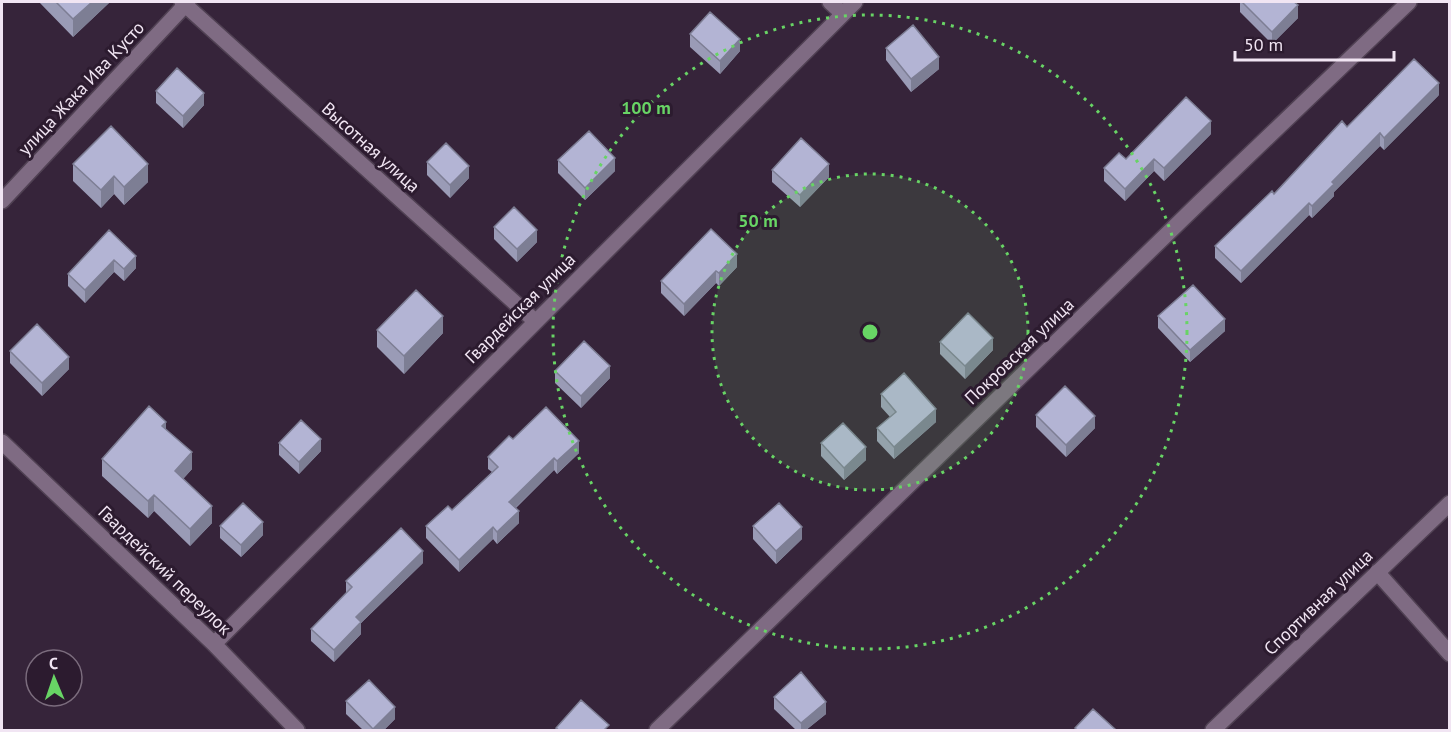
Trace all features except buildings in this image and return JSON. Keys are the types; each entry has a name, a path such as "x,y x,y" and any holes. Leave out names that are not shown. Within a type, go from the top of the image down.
{"street":[{"path":"830,2 843,14"},
{"name":"Гвардейская улица","path":"214,644 855,2"},
{"name":"Покровская улица","path":"657,730 1190,211 1409,2"},
{"name":"улица Жака Ива Кусто","path":"2,201 185,3"},
{"name":"Высотная улица","path":"185,3 535,321"},
{"name":"Гвардейский переулок","path":"2,442 214,644 297,730"},
{"name":"Спортивная улица","path":"1213,730 1449,502"},
{"path":"1377,572 1449,654"}]}
